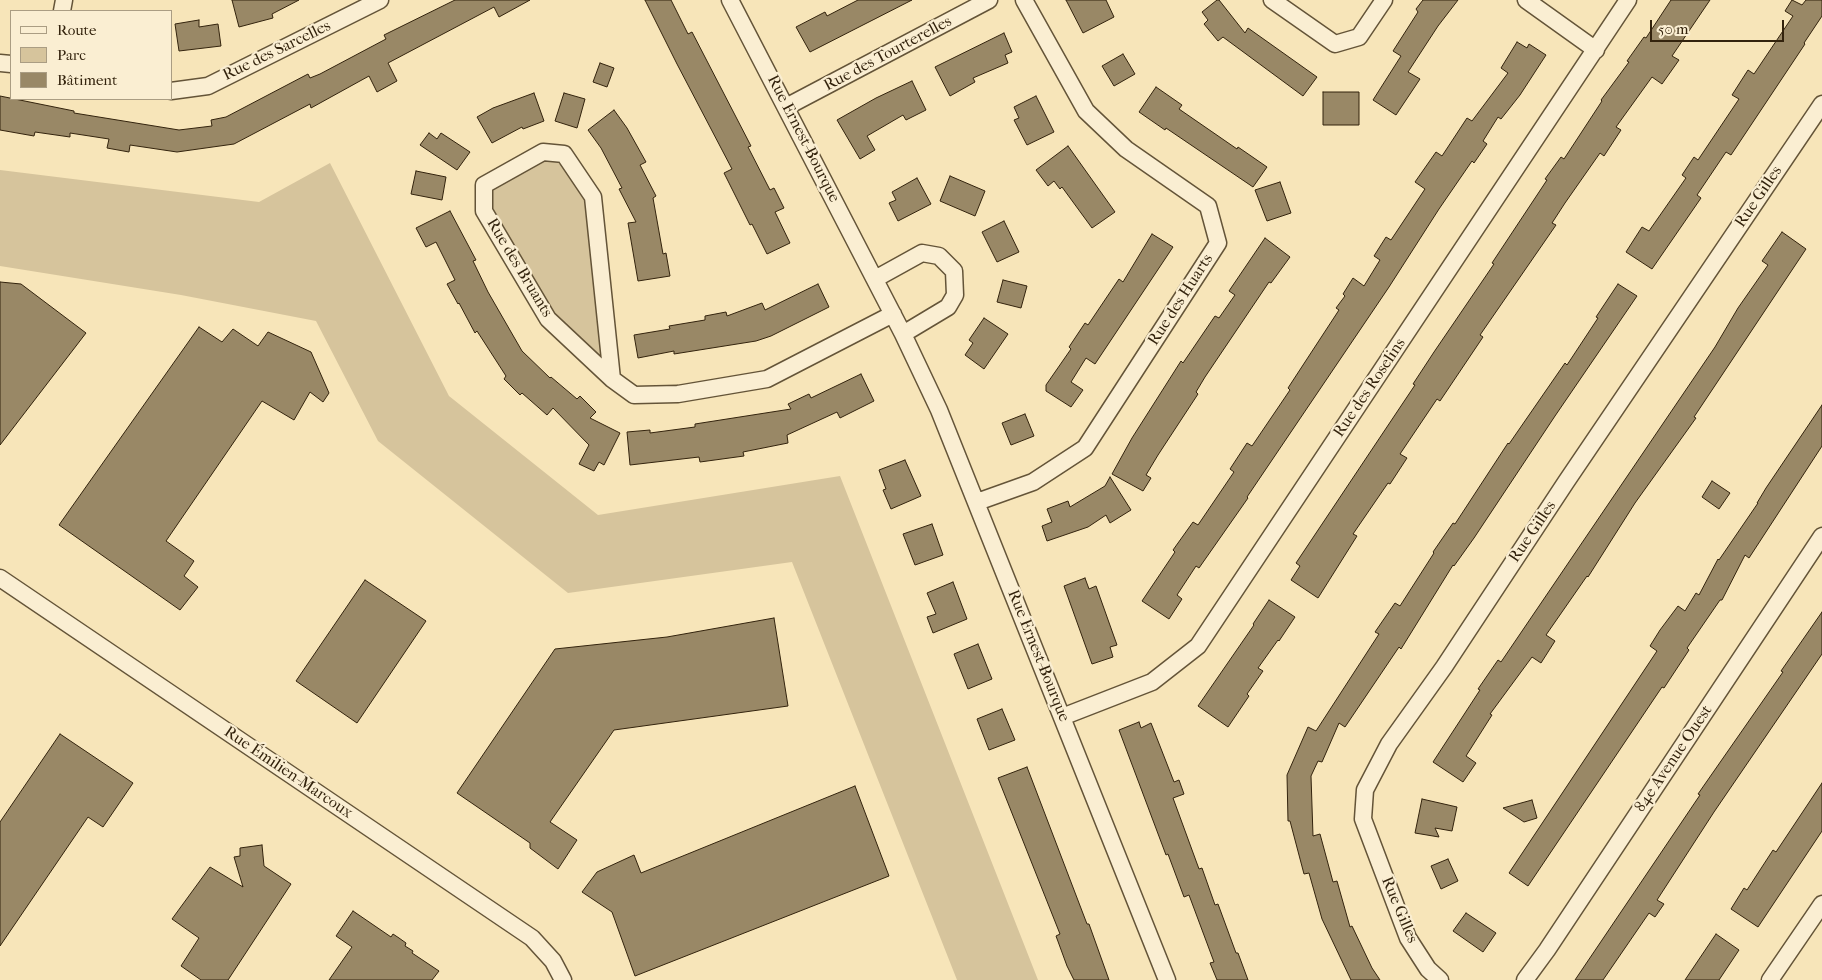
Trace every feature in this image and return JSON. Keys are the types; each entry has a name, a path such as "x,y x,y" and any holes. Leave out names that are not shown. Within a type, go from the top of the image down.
{"street":[{"name":"Rue des Sarcelles","path":"172,91 208,86 380,0"},
{"name":"Rue Ernest-Bourque","path":"730,0 893,314 939,410 1167,980"},
{"name":"Rue des Tourterelles","path":"786,107 989,0"},
{"name":"Rue des Huarts","path":"977,502 1033,482 1085,448 1218,243 1208,206 1126,149 1086,111 1024,0"},
{"path":"1272,0 1336,44 1359,37 1384,0"},
{"path":"1526,0 1596,50"},
{"name":"Rue des Roselins","path":"1062,717 1152,682 1198,646 1628,0"},
{"name":"Rue Gilles","path":"1440,980 1428,970 1408,938 1363,819 1364,790 1389,744 1444,667 1566,482 1819,114"},
{"name":"Rue des Bruants","path":"612,379 593,197 564,154 543,152 484,185 484,211 548,319 612,379 634,394 678,394 767,379 893,314"},
{"path":"875,279 922,253 939,256 954,271 955,296 948,307 903,334"},
{"name":"84e Avenue Ouest","path":"1524,980 1547,950 1822,536"},
{"name":"Rue Émilien-Marcoux","path":"0,578 532,938 554,960 563,980"},
{"path":"1770,980 1822,904"}],"green space":[{"path":"543,152 564,154 593,197 612,379 548,319 484,211 484,185"},
{"path":"330,163 449,396 598,515 840,476 1038,980 957,980 792,562 568,593 378,441 316,321 181,295 0,266 0,170 259,202"}],"building":[{"path":"232,0 299,0 272,14 273,18 239,27"},
{"path":"455,0 530,0 499,17 494,7 388,63 397,81 377,92 369,76 311,108 310,104 234,144 177,152 130,145 129,152 107,148 109,139 70,133 70,137 35,132 34,136 0,130 0,96 10,98 10,100 20,100 74,111 74,113 179,130 212,126 211,120 226,117 308,74 310,78 320,74 386,39 384,35"},
{"path":"645,0 671,0 688,34 692,32 751,146 748,147 770,190 774,188 784,208 775,212 790,243 767,254 724,173 732,169"},
{"path":"858,0 912,0 810,52 796,27 825,12 827,16"},
{"path":"1066,0 1106,0 1114,17 1083,33"},
{"path":"1219,0 1245,33 1248,28 1317,77 1303,96 1223,37 1218,41 1204,24 1208,20 1202,12"},
{"path":"1423,0 1458,0 1438,26 1408,72 1420,79 1396,115 1373,100 1401,56 1393,51 1418,12 1416,9"},
{"path":"1671,0 1710,0 1672,56 1679,60 1662,84 1652,77 1616,127 1621,130 1604,156 1600,153 1565,203 1552,223 1556,225 1480,335 1483,337 1440,401 1437,399 1400,454 1407,458 1353,534 1357,536 1318,598 1291,580 1300,566 1296,563 1494,264 1492,263 1547,180 1545,179 1561,157 1564,159 1601,100 1629,62 1627,61 1644,37 1646,38"},
{"path":"1792,0 1802,5 1806,0 1822,0 1822,16 1731,155 1726,152 1697,195 1701,198 1652,269 1626,252 1642,227 1649,231 1686,178 1682,175 1694,157 1698,160 1739,99 1732,95 1748,70 1754,74 1793,16 1785,11"},
{"path":"199,20 199,27 218,24 221,46 179,51 175,24"},
{"path":"1004,33 1012,52 1005,55 1008,63 973,78 975,82 950,96 935,67"},
{"path":"1517,42 1527,48 1529,44 1546,55 1520,95 1501,119 1498,117 1483,141 1487,144 1474,163 1472,161 1439,209 1248,498 1199,568 1196,566 1177,595 1182,599 1169,619 1142,601 1175,552 1173,550 1193,522 1198,525 1234,472 1230,469 1247,443 1252,446 1290,390 1288,388 1339,310 1336,308 1345,296 1343,294 1353,278 1364,286 1380,260 1374,256 1386,237 1391,240 1425,189 1415,182 1436,152 1442,156 1467,118 1472,121 1508,73 1501,68"},
{"path":"1123,54 1135,74 1114,86 1102,66"},
{"path":"600,63 614,68 607,87 593,82"},
{"path":"912,81 926,110 906,120 903,115 867,136 875,150 860,159 837,120 876,98"},
{"path":"1156,87 1182,105 1179,109 1267,167 1253,187 1139,112"},
{"path":"1323,92 1359,92 1359,125 1323,125"},
{"path":"534,93 544,121 523,129 522,127 492,143 477,117 493,108"},
{"path":"564,93 585,99 577,128 555,121"},
{"path":"1036,96 1054,132 1027,145 1014,120 1019,118 1014,107"},
{"path":"614,110 627,128 646,162 640,165 656,196 653,198 663,254 666,253 670,276 638,281 628,223 636,222 619,189 622,188 601,148 588,130"},
{"path":"429,133 437,139 441,133 470,152 457,170 420,145"},
{"path":"1068,146 1115,212 1092,228 1062,187 1060,189 1054,181 1048,186 1036,170"},
{"path":"416,171 446,177 442,200 411,194"},
{"path":"950,176 985,191 975,216 940,201"},
{"path":"917,178 931,204 898,221 889,203 896,200 892,192"},
{"path":"1280,182 1291,213 1267,221 1255,190"},
{"path":"450,211 476,260 473,261 488,292 522,351 550,378 577,399 580,396 596,412 590,418 620,433 604,465 599,462 594,471 579,464 589,445 553,408 547,415 522,393 520,395 504,379 506,376 477,331 475,333 447,284 455,280 436,242 426,247 416,228"},
{"path":"1004,221 1019,252 997,262 982,232"},
{"path":"1782,232 1806,249 1694,417 1696,418 1635,503 1588,577 1546,635 1555,641 1541,663 1532,657 1490,714 1492,715 1466,756 1476,763 1463,782 1433,762 1480,690 1478,689 1498,660 1501,662 1715,347 1738,308 1768,265 1762,261"},
{"path":"1152,234 1173,247 1095,364 1086,358 1071,382 1083,390 1071,407 1046,391 1046,385 1071,349 1069,347 1085,323 1088,325 1119,279 1123,282"},
{"path":"1265,238 1290,257 1271,283 1269,282 1205,377 1196,392 1198,394 1146,475 1151,478 1143,491 1112,474 1132,438 1181,361 1183,363 1215,316 1219,318 1235,295 1229,291"},
{"path":"1003,280 1027,286 1021,308 997,302"},
{"path":"0,282 21,284 86,333 0,445"},
{"path":"818,284 829,307 771,336 756,341 674,354 674,351 638,358 634,335 670,329 669,326 705,320 705,316 726,312 727,316 762,303 765,310"},
{"path":"1618,284 1637,296 1474,538 1453,565 1401,649 1399,647 1345,727 1339,723 1322,762 1318,761 1311,776 1313,836 1320,834 1333,882 1337,881 1350,927 1352,926 1372,968 1380,980 1351,980 1322,919 1309,873 1304,874 1290,821 1288,821 1287,775 1308,727 1316,731 1379,634 1375,632 1395,603 1400,606 1433,552 1453,523 1455,524 1508,443 1565,363 1567,365"},
{"path":"984,318 1008,334 984,369 965,355 973,343 969,340"},
{"path":"199,327 222,342 233,329 258,346 268,332 311,352 329,393 323,402 310,392 294,420 262,401 166,541 194,561 184,576 198,587 180,610 59,525"},
{"path":"861,374 874,401 840,418 837,412 787,435 788,443 743,452 744,456 700,462 699,457 630,465 627,432 650,430 650,433 695,427 695,424 791,409 788,404 809,394 811,398"},
{"path":"1822,405 1822,446 1749,558 1745,555 1722,600 1720,600 1687,648 1689,650 1664,688 1662,687 1528,886 1509,873 1657,651 1650,646 1660,630 1678,606 1685,611 1696,593 1699,595 1718,559 1758,503 1766,488"},
{"path":"1025,414 1034,436 1011,445 1002,423"},
{"path":"905,460 921,496 891,509 883,490 886,489 879,470"},
{"path":"1110,477 1131,510 1110,523 1106,515 1088,527 1047,541 1042,526 1052,522 1047,509 1068,501 1070,507 1105,486"},
{"path":"1712,481 1730,493 1719,509 1702,497"},
{"path":"932,524 943,555 915,565 903,534"},
{"path":"1085,578 1089,589 1096,586 1117,645 1110,647 1113,657 1092,664 1064,586"},
{"path":"365,580 426,621 357,723 296,681"},
{"path":"953,582 967,619 933,633 927,617 936,614 927,593"},
{"path":"1269,600 1295,617 1258,668 1263,671 1228,727 1198,706"},
{"path":"1822,612 1822,654 1714,812 1657,900 1664,904 1655,917 1649,913 1603,980 1575,980 1700,795 1698,794 1783,672 1781,671"},
{"path":"774,618 788,706 614,730 550,822 577,840 558,869 530,848 530,843 457,793 555,649 667,637"},
{"path":"978,644 992,679 968,689 954,654"},
{"path":"1002,709 1015,740 989,750 977,719"},
{"path":"1139,722 1141,728 1151,723 1174,782 1179,780 1184,794 1173,798 1199,869 1202,868 1215,905 1218,904 1248,980 1217,980 1210,963 1214,962 1189,895 1184,897 1168,854 1166,855 1119,730"},
{"path":"60,734 133,783 103,827 88,817 0,946 0,822"},
{"path":"1027,767 1109,980 1074,980 1067,966 1056,936 1060,934 998,778"},
{"path":"1822,783 1822,831 1758,927 1731,909 1744,888 1747,890 1773,850 1776,852"},
{"path":"855,786 889,876 635,976 612,912 582,892 597,872 634,855 641,873"},
{"path":"1422,799 1457,807 1452,831 1435,828 1439,837 1415,833"},
{"path":"1532,800 1537,818 1524,822 1503,808"},
{"path":"262,845 264,866 291,884 228,980 201,980 181,966 199,938 172,919 210,867 243,887 234,857 240,856 240,848"},
{"path":"1448,859 1458,881 1441,889 1431,866"},
{"path":"353,911 391,937 393,934 399,938 406,943 405,946 413,951 412,953 439,971 432,980 329,980 352,947 336,936"},
{"path":"1466,913 1496,933 1483,952 1453,931"},
{"path":"1716,934 1739,950 1719,980 1685,980"}]}
